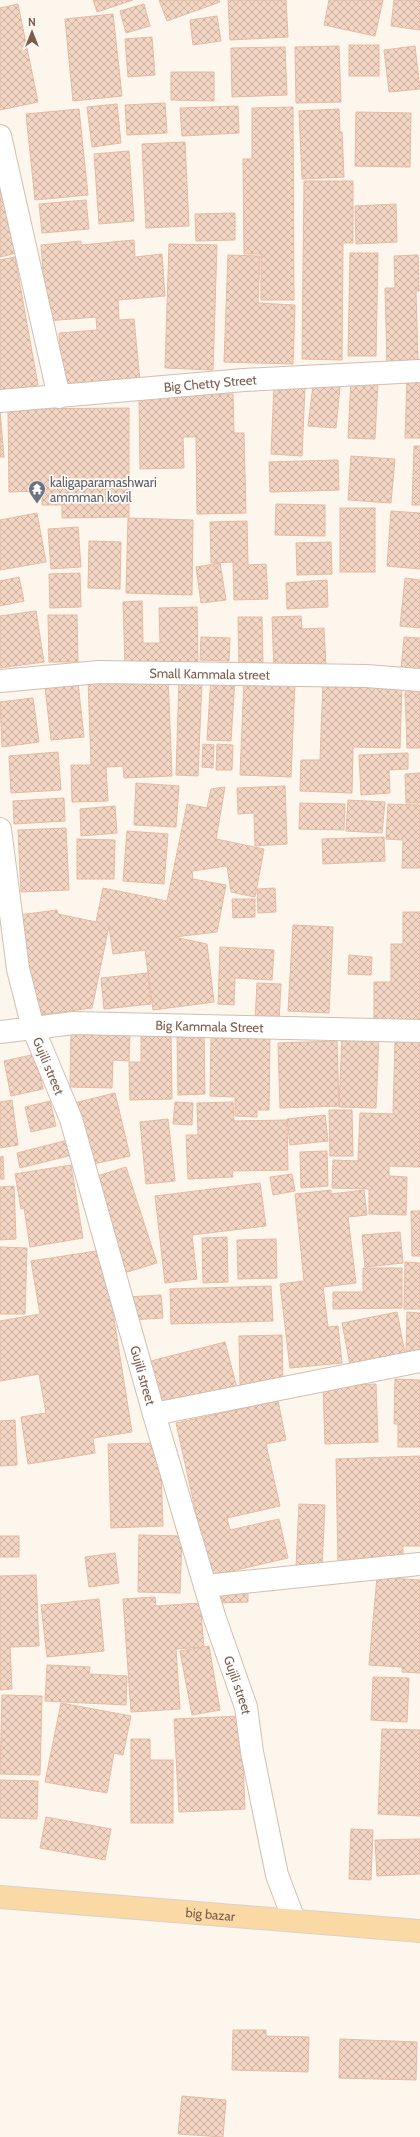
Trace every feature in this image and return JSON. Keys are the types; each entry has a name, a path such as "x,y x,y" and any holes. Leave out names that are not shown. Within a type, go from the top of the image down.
{"main road":[{"name":"big bazar","path":"0,1897 420,1931"}],"street":[{"path":"0,136 59,397"},
{"name":"Big Chetty Street","path":"0,400 59,397 244,380 420,371"},
{"name":"Small Kammala street","path":"0,681 99,672 337,675 420,680"},
{"name":"Gujili street","path":"0,829 18,969 33,1028 71,1119 154,1414 205,1586 246,1707 252,1752 277,1875 294,1920"},
{"name":"Big Kammala Street","path":"0,1032 74,1023 420,1032"},
{"path":"154,1414 420,1361"},
{"path":"205,1586 420,1564"}],"building":[{"path":"93,0 133,0 97,12"},
{"path":"159,0 219,0 220,2 167,21"},
{"path":"228,0 286,0 288,37 230,40"},
{"path":"329,0 383,0 375,36 324,25"},
{"path":"394,0 420,0 420,30 391,26"},
{"path":"18,4 38,102 0,110 0,8"},
{"path":"144,4 150,26 126,33 120,11"},
{"path":"113,14 122,96 73,101 65,19"},
{"path":"217,16 221,41 193,45 190,20"},
{"path":"152,37 155,75 128,77 125,39"},
{"path":"349,45 379,45 379,76 349,76"},
{"path":"339,46 341,102 296,103 295,47"},
{"path":"415,46 420,89 389,92 384,50"},
{"path":"285,47 287,95 232,97 231,48"},
{"path":"171,72 214,72 214,101 171,100"},
{"path":"165,103 167,133 127,135 125,105"},
{"path":"117,104 121,143 92,147 87,107"},
{"path":"238,106 239,133 182,136 180,108"},
{"path":"293,107 294,300 261,300 261,254 244,254 243,159 252,159 252,108"},
{"path":"79,109 88,195 35,200 26,114"},
{"path":"339,109 340,132 342,132 344,177 302,179 299,111"},
{"path":"356,112 411,113 410,167 355,166"},
{"path":"185,142 189,226 146,228 142,144"},
{"path":"129,151 134,221 99,224 94,154"},
{"path":"0,160 21,252 0,257"},
{"path":"304,181 353,181 353,243 343,243 342,360 302,359"},
{"path":"86,200 89,229 42,233 39,204"},
{"path":"396,204 397,242 356,244 355,206"},
{"path":"235,213 235,240 196,241 195,214"},
{"path":"134,240 135,257 162,254 165,296 118,300 119,320 134,319 140,381 63,387 59,333 97,330 96,317 47,321 41,245 81,241 81,245"},
{"path":"169,244 217,245 213,370 165,368"},
{"path":"350,253 378,253 376,356 348,356"},
{"path":"228,255 260,256 258,303 295,305 293,364 224,362"},
{"path":"418,255 419,291 416,291 418,363 387,363 385,288 395,288 394,256"},
{"path":"15,257 38,385 0,392 0,260"},
{"path":"407,379 420,379 420,438 405,438"},
{"path":"351,380 378,381 375,439 348,438"},
{"path":"313,385 340,387 336,428 308,426"},
{"path":"274,386 305,387 302,456 271,454"},
{"path":"233,394 234,433 244,433 246,513 197,514 196,437 183,437 184,468 140,469 139,395"},
{"path":"129,408 129,517 62,518 62,505 42,505 42,491 9,492 8,409"},
{"path":"0,411 4,457 0,457"},
{"path":"414,446 420,446 420,505 412,505"},
{"path":"351,456 395,459 391,503 348,500"},
{"path":"338,460 339,490 270,492 269,462"},
{"path":"276,504 325,505 325,536 275,535"},
{"path":"340,508 375,508 375,572 340,572"},
{"path":"391,511 420,513 420,569 387,566"},
{"path":"37,513 46,562 0,570 0,520"},
{"path":"128,518 193,520 192,595 126,593"},
{"path":"247,521 248,565 266,564 268,599 234,600 233,562 211,563 210,522"},
{"path":"78,527 81,567 51,569 48,529"},
{"path":"89,541 121,542 120,589 88,588"},
{"path":"331,542 332,574 297,575 296,543"},
{"path":"220,563 226,600 201,603 196,567"},
{"path":"80,573 81,607 50,608 49,574"},
{"path":"19,577 24,601 0,606 0,581"},
{"path":"405,578 420,580 420,628 400,626"},
{"path":"327,580 328,607 287,609 286,583"},
{"path":"142,601 143,643 160,643 159,608 197,607 198,663 125,665 123,602"},
{"path":"36,611 44,662 0,668 0,616"},
{"path":"48,615 77,615 78,662 49,662"},
{"path":"301,616 302,629 324,628 326,666 274,669 272,617"},
{"path":"238,617 262,617 263,667 239,667"},
{"path":"201,637 230,638 229,661 200,660"},
{"path":"404,637 420,638 420,672 401,670"},
{"path":"168,676 172,776 124,778 123,766 106,767 108,801 72,802 71,765 91,765 88,679"},
{"path":"211,677 235,678 231,741 207,740"},
{"path":"244,679 295,681 291,777 240,775"},
{"path":"179,680 202,681 198,776 176,775"},
{"path":"323,681 402,684 400,748 353,747 352,793 300,791 301,760 320,760"},
{"path":"78,683 84,737 51,740 45,687"},
{"path":"420,691 420,748 407,748 405,692"},
{"path":"33,698 39,742 2,747 0,702"},
{"path":"203,744 214,745 213,768 202,767"},
{"path":"217,744 233,745 232,770 216,770"},
{"path":"58,752 61,790 11,793 9,756"},
{"path":"408,753 408,769 389,770 390,793 361,795 359,755"},
{"path":"420,773 420,803 406,803 405,774"},
{"path":"136,783 179,786 176,827 134,825"},
{"path":"285,786 287,844 255,846 254,813 238,814 237,788"},
{"path":"225,787 216,839 264,849 255,897 231,892 227,866 192,871 193,879 226,885 217,932 174,937 207,944 214,1002 153,1010 145,950 113,954 109,926 92,1008 32,1016 19,915 57,910 58,914 96,922 103,888 167,901 187,804 207,808 211,789"},
{"path":"64,798 65,821 14,824 13,801"},
{"path":"348,800 385,802 382,833 346,831"},
{"path":"300,803 345,804 344,830 299,829"},
{"path":"388,804 420,805 420,868 402,868 403,840 386,839"},
{"path":"115,806 117,833 81,836 80,809"},
{"path":"66,828 69,890 21,892 18,830"},
{"path":"127,831 168,834 164,884 123,881"},
{"path":"384,837 385,861 323,864 322,839"},
{"path":"77,839 115,840 114,879 77,879"},
{"path":"275,888 276,912 258,913 257,889"},
{"path":"232,899 255,899 255,917 233,918"},
{"path":"403,912 420,912 420,1024 374,1024 374,982 391,982 391,944 403,944"},
{"path":"293,925 333,927 329,1013 288,1011"},
{"path":"220,947 274,950 272,980 235,978 234,1005 218,1004"},
{"path":"349,955 372,957 371,975 348,974"},
{"path":"148,973 151,1004 104,1009 101,978"},
{"path":"257,983 281,984 279,1022 255,1021"},
{"path":"71,1030 130,1032 129,1061 113,1060 112,1088 70,1087"},
{"path":"177,1031 204,1031 205,1094 178,1095"},
{"path":"141,1035 171,1035 172,1099 130,1100 129,1062 141,1062"},
{"path":"342,1036 379,1037 376,1108 339,1107"},
{"path":"211,1037 270,1038 269,1110 257,1110 257,1117 235,1116 235,1097 210,1096"},
{"path":"337,1041 339,1106 280,1108 278,1043"},
{"path":"395,1041 420,1042 420,1167 389,1166 389,1176 407,1177 406,1215 369,1214 369,1189 332,1188 333,1160 358,1161 360,1113 393,1114"},
{"path":"36,1054 43,1089 11,1096 4,1061"},
{"path":"115,1093 130,1156 89,1165 74,1103"},
{"path":"12,1100 18,1145 0,1148 0,1102"},
{"path":"50,1101 56,1126 31,1132 25,1107"},
{"path":"175,1102 193,1103 192,1125 173,1124"},
{"path":"233,1102 234,1121 287,1120 288,1170 232,1171 233,1177 188,1179 186,1135 198,1135 197,1103"},
{"path":"329,1110 352,1110 353,1156 330,1156"},
{"path":"325,1115 328,1141 290,1145 287,1119"},
{"path":"168,1119 175,1181 146,1184 140,1122"},
{"path":"68,1140 72,1155 20,1168 17,1153"},
{"path":"327,1151 328,1186 301,1188 300,1152"},
{"path":"3,1156 4,1179 0,1179 0,1157"},
{"path":"71,1165 83,1238 30,1247 24,1208 21,1209 15,1174"},
{"path":"126,1167 157,1263 124,1273 94,1177"},
{"path":"292,1174 295,1191 273,1195 270,1177"},
{"path":"260,1183 266,1226 192,1235 197,1279 165,1283 155,1196"},
{"path":"14,1186 16,1239 0,1240 0,1187"},
{"path":"331,1190 331,1194 364,1190 367,1215 348,1217 356,1283 323,1287 328,1327 338,1326 342,1363 290,1368 280,1284 304,1281 295,1194"},
{"path":"411,1211 420,1211 420,1256 412,1256"},
{"path":"400,1232 403,1263 365,1267 362,1235"},
{"path":"227,1237 228,1282 203,1283 202,1238"},
{"path":"276,1239 277,1278 238,1279 237,1240"},
{"path":"0,1247 27,1248 25,1314 0,1314"},
{"path":"103,1250 132,1432 93,1438 95,1453 28,1464 21,1417 46,1413 39,1374 0,1381 0,1321 40,1314 31,1261"},
{"path":"405,1262 420,1263 420,1309 404,1309"},
{"path":"363,1268 402,1268 402,1308 333,1309 333,1292 363,1292"},
{"path":"271,1286 273,1321 171,1324 170,1289"},
{"path":"161,1295 163,1318 129,1320 127,1297"},
{"path":"397,1312 405,1353 350,1365 342,1323"},
{"path":"407,1312 420,1313 420,1352 406,1352"},
{"path":"282,1335 283,1384 240,1385 239,1336"},
{"path":"225,1342 237,1388 185,1401 183,1396 157,1403 147,1362"},
{"path":"395,1379 420,1380 420,1447 398,1447 398,1424 394,1424"},
{"path":"376,1384 378,1442 325,1444 323,1386"},
{"path":"278,1401 286,1440 266,1444 280,1506 227,1518 230,1530 279,1519 288,1558 210,1576 176,1423"},
{"path":"15,1420 17,1465 0,1466 0,1421"},
{"path":"160,1443 163,1526 111,1528 108,1444"},
{"path":"420,1456 420,1546 403,1546 403,1561 338,1563 336,1459"},
{"path":"299,1504 325,1505 322,1567 296,1566"},
{"path":"139,1535 182,1536 180,1593 138,1592"},
{"path":"0,1536 19,1536 19,1557 0,1557"},
{"path":"115,1553 119,1583 89,1587 85,1557"},
{"path":"36,1575 39,1646 10,1647 12,1689 0,1690 0,1576"},
{"path":"377,1577 420,1580 420,1673 402,1672 402,1667 369,1665"},
{"path":"217,1588 248,1588 248,1602 217,1603"},
{"path":"155,1597 156,1606 200,1603 204,1647 176,1649 180,1709 131,1712 123,1599"},
{"path":"99,1599 104,1651 47,1657 41,1605"},
{"path":"209,1646 220,1710 192,1715 180,1651"},
{"path":"47,1665 90,1667 89,1674 127,1676 126,1705 45,1701"},
{"path":"373,1677 409,1678 407,1722 371,1720"},
{"path":"2,1695 42,1696 40,1775 0,1774"},
{"path":"61,1703 131,1716 123,1755 114,1753 107,1793 45,1782"},
{"path":"241,1716 245,1809 179,1812 174,1719"},
{"path":"382,1729 420,1730 420,1816 378,1814"},
{"path":"131,1739 150,1739 150,1760 173,1760 173,1823 131,1823"},
{"path":"0,1780 38,1781 37,1819 0,1818"},
{"path":"46,1817 111,1829 105,1860 40,1848"},
{"path":"351,1829 373,1830 371,1880 349,1879"},
{"path":"420,1839 420,1874 377,1876 375,1840"},
{"path":"233,2030 266,2030 266,2036 309,2037 308,2072 232,2070"},
{"path":"340,2039 417,2042 416,2080 339,2078"},
{"path":"182,2096 226,2100 223,2137 178,2134"}],"place":[{"name":"kaligaparamashwari ammman kovil","path":"37,504"}]}
